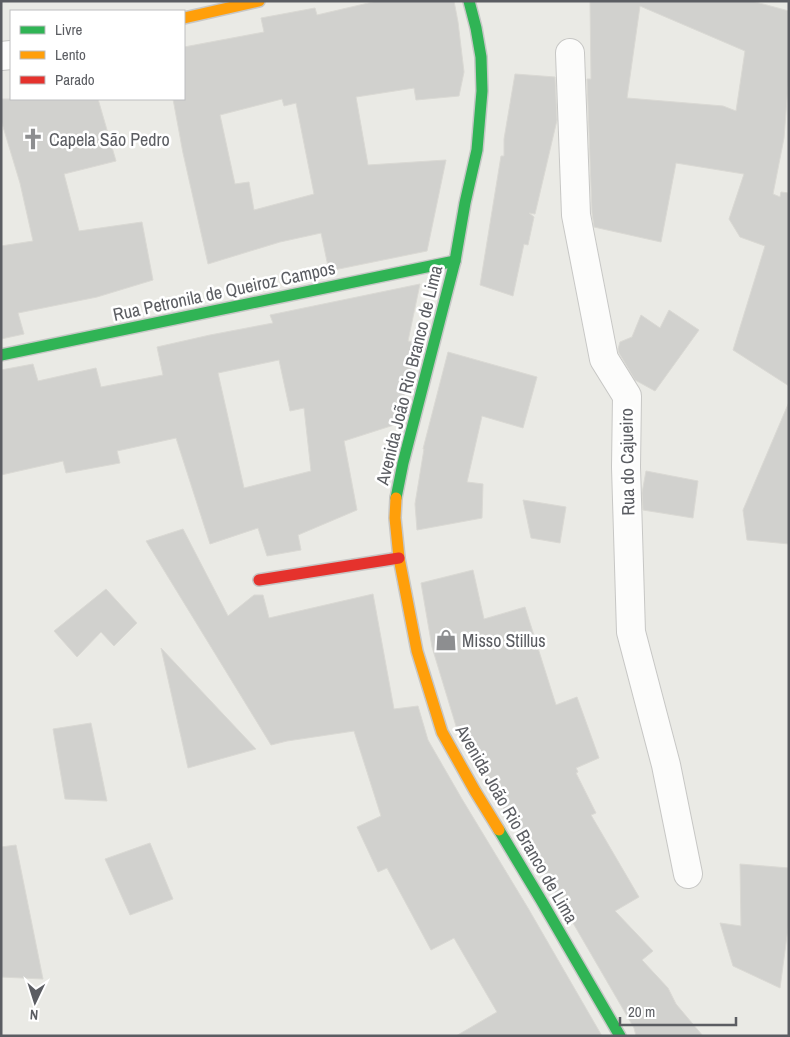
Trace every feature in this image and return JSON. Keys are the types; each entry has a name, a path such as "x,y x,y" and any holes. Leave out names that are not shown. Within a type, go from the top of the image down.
{"main road":[{"path":"185,18 259,1"},
{"name":"Avenida João Rio Branco de Lima","path":"469,1 476,28 482,91 477,150 464,203 455,261 403,462 396,497 395,518 399,558 417,651 442,732 620,1036"},
{"name":"Rua Petronila de Queiroz Campos","path":"1,355 455,261"},
{"path":"259,580 399,558"}],"street":[{"name":"Rua do Cajueiro","path":"570,53 576,214 604,358 627,396 626,467 631,632 666,765 688,874"}],"building":[{"path":"377,1 454,1 464,72 459,96 416,100 414,88 356,97 368,165 446,160 427,251 329,271 321,233 280,242 208,264 173,100 185,100 185,47 264,32 261,18 315,8 317,15","holes":["282,99 284,106 296,103 314,194 254,210 249,182 235,184 220,115"]},
{"path":"590,1 752,1 789,11 789,73 784,138 773,194 780,197 781,192 789,193 789,386 733,350 765,246 740,237 729,219 744,174 676,163 661,242 594,227 587,79 591,79","holes":["640,6 745,51 736,111 723,106 627,98"]},
{"path":"515,74 555,77 557,120 535,214 529,213 534,217 528,245 524,244 513,296 480,285 501,156 504,156 504,139"},
{"path":"1,99 98,100 116,161 64,174 79,231 142,222 153,280 97,297 18,313 24,334 1,339 1,246 33,241 20,183 1,120"},
{"path":"420,284 408,341 418,343 397,424 344,441 357,510 298,535 301,550 267,556 258,528 210,544 176,438 117,451 120,463 66,473 63,461 1,475 1,370 33,364 38,381 96,368 101,387 163,375 157,347 273,323 270,315","holes":["279,360 290,411 304,408 311,471 244,488 218,373"]},
{"path":"669,310 699,330 655,391 635,380 618,349 620,342 632,337 641,315 660,328"},
{"path":"448,352 537,377 523,428 482,416 467,482 483,484 482,518 417,530 415,504 423,449"},
{"path":"789,402 789,544 747,540 743,510"},
{"path":"646,471 698,481 693,518 643,510 642,493"},
{"path":"523,500 566,507 560,543 531,538"},
{"path":"183,529 228,616 254,595 263,595 269,618 373,594 394,709 418,706 428,740 602,1036 456,1036 497,1012 454,938 431,950 387,868 378,872 357,827 381,816 354,731 271,745 146,541"},
{"path":"473,570 484,619 525,607 556,705 577,697 599,758 576,768 578,772 576,773 596,813 591,815 639,897 615,911 653,951 642,960 668,988 676,1004 703,1036 636,1036 634,1028 456,726 432,647 421,583"},
{"path":"106,589 137,623 114,646 101,632 77,657 54,631"},
{"path":"161,648 256,749 188,768"},
{"path":"91,723 107,801 65,799 53,729"},
{"path":"150,843 173,899 130,915 105,859"},
{"path":"16,845 43,979 1,977 1,847"},
{"path":"740,864 789,868 789,921 780,988 733,966 720,923 741,926"}],"traffic: fast":[{"path":"396,498 403,463 455,261 477,150 482,91 481,57 469,1"},
{"path":"1,355 455,261"},
{"path":"499,830 620,1036"}],"traffic: slow":[{"path":"185,18 259,1"},
{"path":"396,498 395,518 399,558 417,651 442,732 499,830"}],"traffic: jam":[{"path":"259,580 399,558"}],"place":[{"name":"Capela São Pedro","path":"33,139"},
{"name":"Misso Stillus","path":"446,640"}]}
